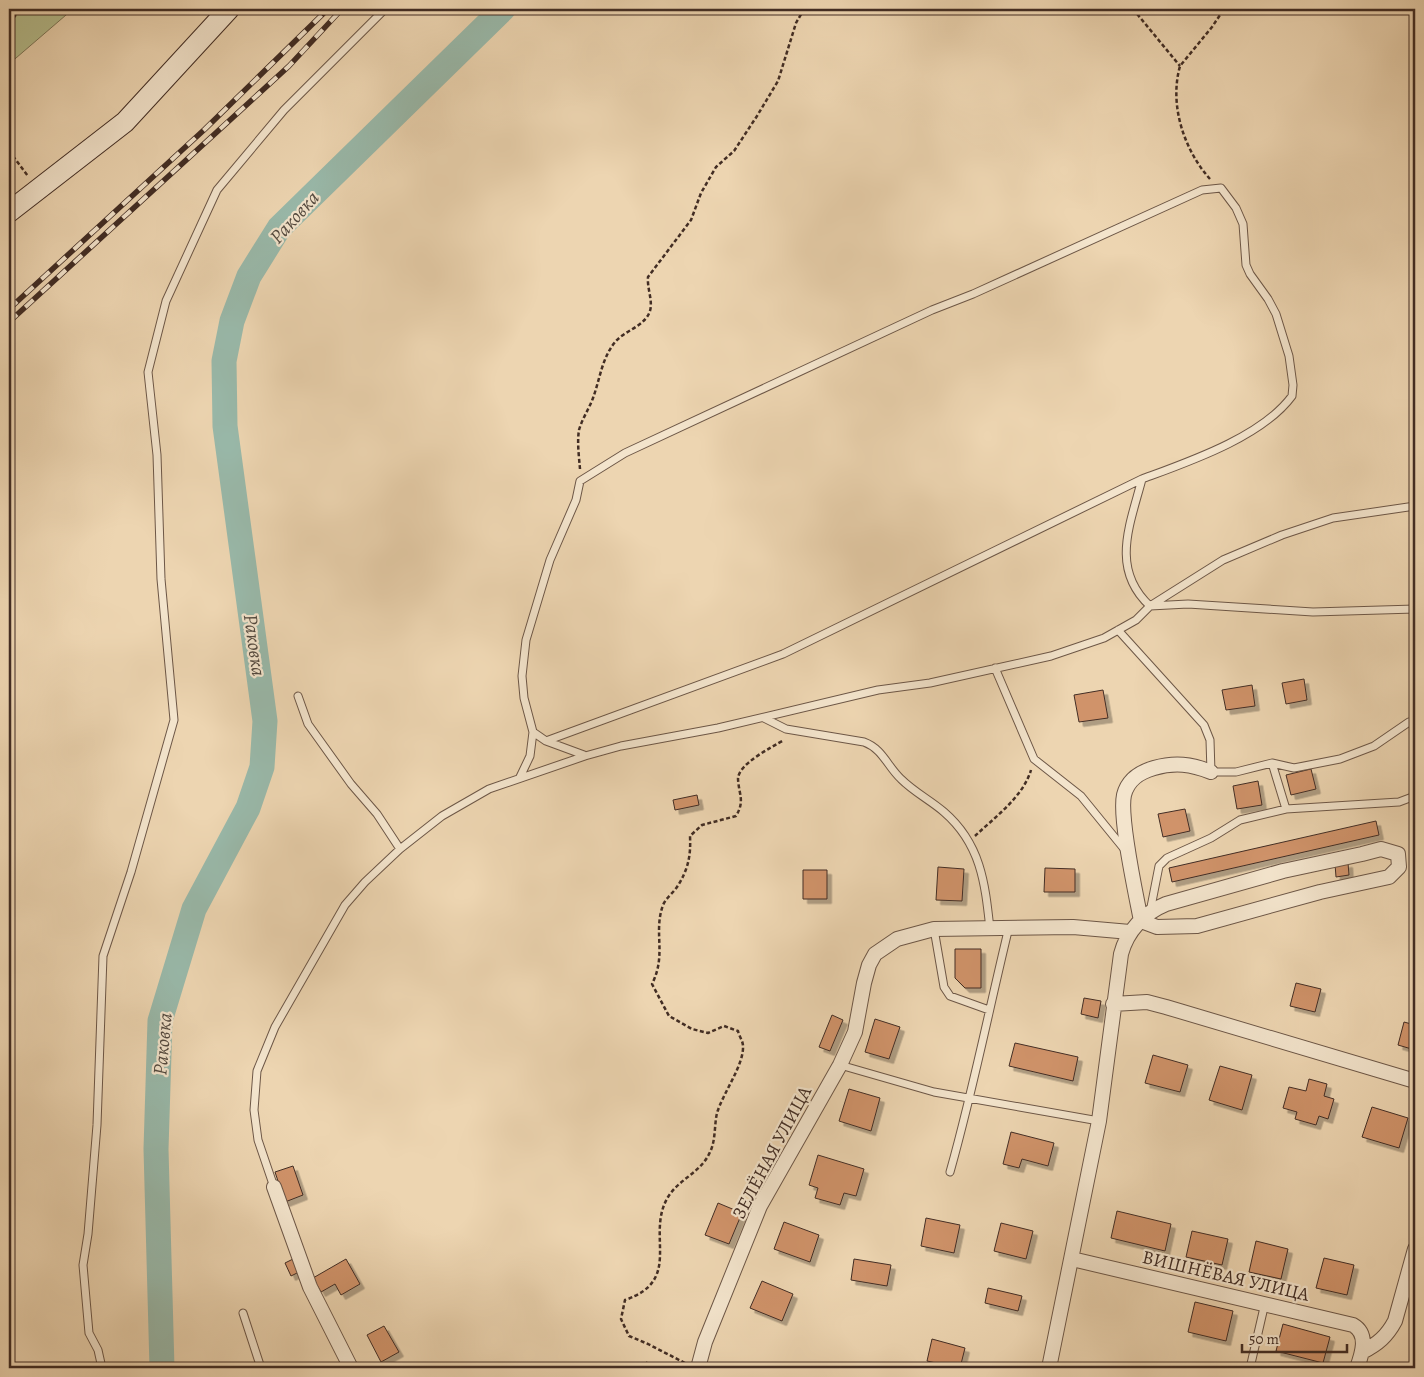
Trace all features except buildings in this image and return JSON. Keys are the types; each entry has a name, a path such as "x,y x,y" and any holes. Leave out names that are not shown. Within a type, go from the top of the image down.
{"main road":[{"path":"9,212 125,122 229,9"}],"street":[{"path":"1049,1368 1099,1121 1121,954 1130,932 1145,917 1166,904 1283,871 1381,849 1398,854 1399,867 1389,877 1320,892 1211,922 1168,927 1148,926 1145,917 1130,856 1123,803 1125,794 1136,776 1162,766 1193,765 1210,772"},
{"path":"934,929 990,930 1073,927 1130,932"},
{"name":"ЗЕЛЁНАЯ УЛИЦА","path":"692,1366 705,1342 760,1206 840,1065 855,1032 864,983 869,965 875,954 898,939 934,929"},
{"path":"1113,1004 1147,1002 1166,1006 1415,1081"},
{"path":"274,1186 310,1287 351,1368"},
{"path":"1357,1368 1363,1345 1374,1346 1390,1331 1395,1321 1415,1249"},
{"name":"ВИШНЁВАЯ УЛИЦА","path":"1072,1259 1353,1325 1358,1328 1363,1345"}],"lane":[{"path":"102,1368 98,1350 90,1333 83,1265 88,1234 97,1126 103,956 131,872 174,720 162,579 158,455 148,372 166,301 216,190 284,110 385,9"},
{"path":"520,777 530,756 533,732 524,698 522,676 526,640 550,560 576,500 580,482 626,453 932,310 973,294 1202,190 1221,188 1236,208 1243,224 1248,270 1276,314 1289,356 1293,385 1292,396 1267,421 1200,458 1142,479 783,654 546,741"},
{"path":"1142,479 1129,532 1126,554 1133,586 1150,606"},
{"path":"274,1186 258,1140 254,1110 254,1088 262,1056 275,1027 345,905 365,882 400,849 442,816 490,789 520,777 621,746 764,718 878,690 930,683 1051,656 1104,638 1136,620 1150,606 1223,560 1282,535 1333,518 1415,506"},
{"path":"1150,606 1188,604 1314,612 1415,609"},
{"path":"1118,630 1204,725 1210,740 1210,772 1236,772 1272,763 1294,768 1340,759 1374,746 1409,722"},
{"path":"995,668 1034,759 1082,796 1130,856"},
{"path":"298,696 308,724 351,784 377,814 400,849"},
{"path":"764,718 786,729 837,737 874,746 900,778 944,812 970,841 985,884 990,930"},
{"path":"533,732 546,741 585,756"},
{"path":"1272,763 1286,809"},
{"path":"1145,917 1159,866 1167,858 1211,838 1240,820 1286,809 1399,802 1415,796"},
{"path":"950,1172 971,1097 989,1010 1009,928"},
{"path":"934,929 944,987 957,1000 989,1010"},
{"path":"840,1065 934,1092 1099,1121"},
{"path":"1250,1368 1265,1303"},
{"path":"243,1313 261,1368"}],"path":[{"path":"9,23 21,9"},
{"path":"580,482 579,430 593,398 604,362 616,341 634,327 642,324 650,312 651,300 647,288 648,277 691,220 702,193 716,167 734,151 778,81 796,23 804,9"},
{"path":"1133,9 1180,66"},
{"path":"1221,188 1198,163 1182,131 1177,92 1180,66 1212,28 1224,9"},
{"path":"9,151 38,189"},
{"path":"692,1366 629,1336 621,1319 625,1300 642,1294 652,1282 661,1264 660,1224 668,1198 683,1180 699,1169 710,1152 717,1114 725,1092 739,1064 743,1045 738,1032 724,1026 708,1033 692,1029 668,1016 652,984 659,970 659,924 664,904 677,887 690,862 690,836 702,825 736,816 742,806 738,776 744,766 787,738"},
{"path":"970,841 1023,787 1034,759"}],"green space":[{"path":"9,9 73,9 9,64"}],"waterway":[{"name":"Раковка","path":"162,1368 156,1149 160,1021 194,909 248,808 262,767 265,721 225,426 224,361 232,321 249,276 279,228 503,9"}],"railway":[{"path":"9,309 205,129 328,9"},
{"path":"9,322 289,66 342,9"}]}
